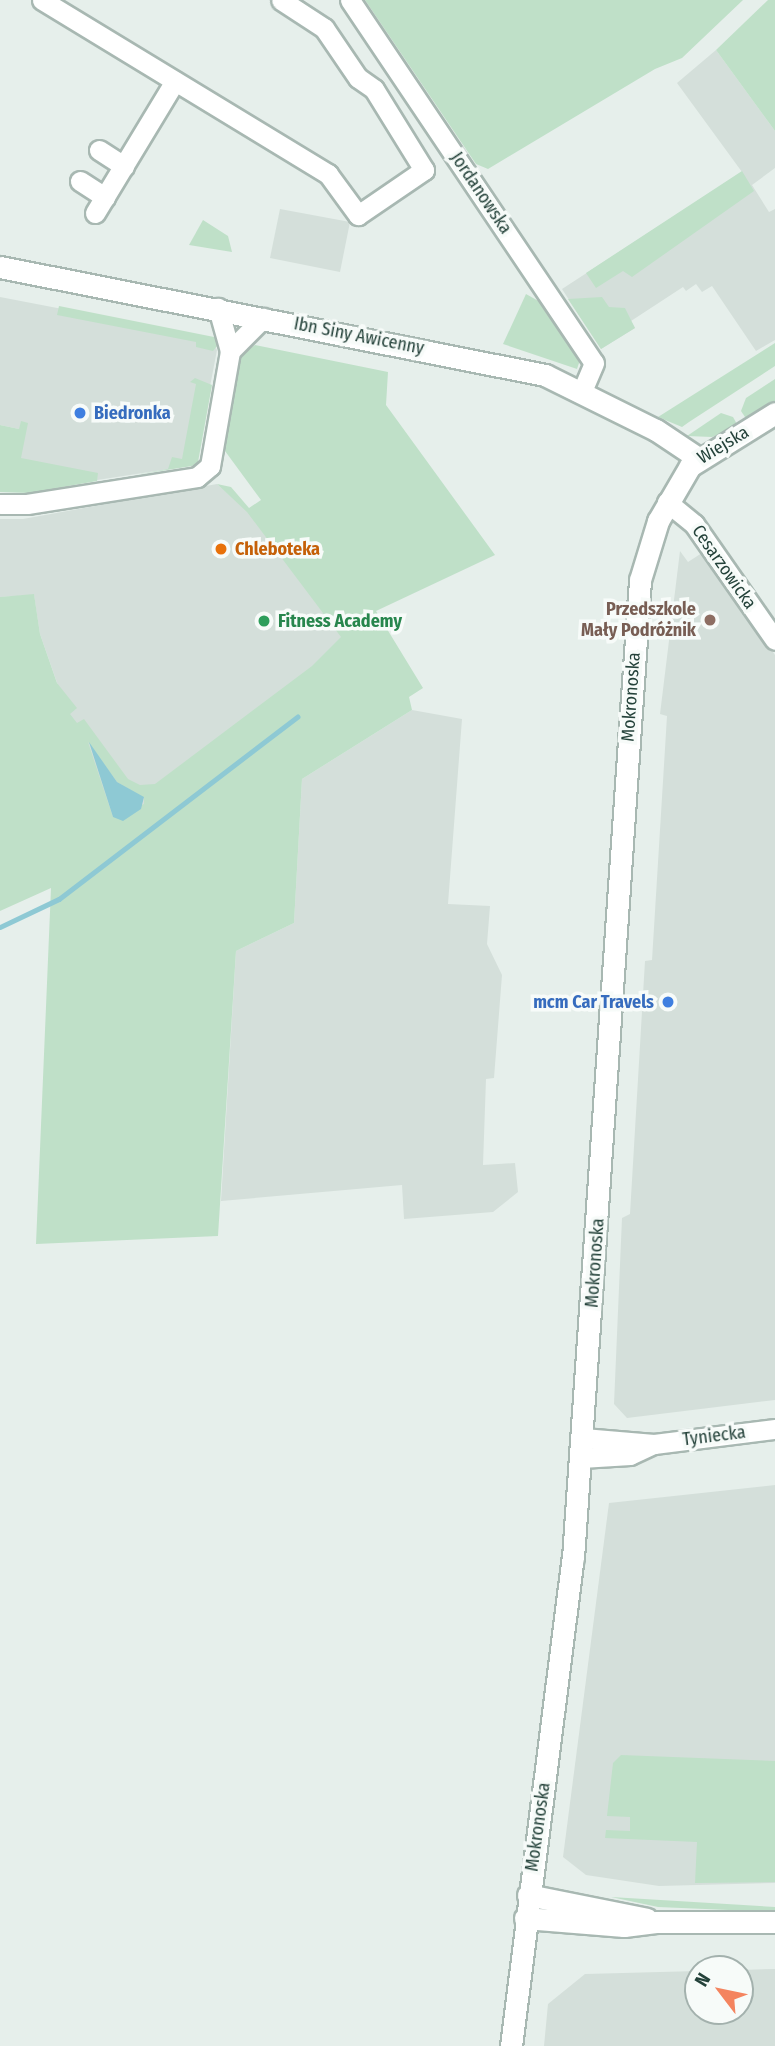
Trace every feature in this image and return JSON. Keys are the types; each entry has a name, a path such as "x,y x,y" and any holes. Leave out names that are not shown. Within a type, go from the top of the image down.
{"main road":[{"name":"Ibn Siny Awicenny","path":"0,267 494,362 545,375 582,391 698,458"},
{"name":"Wiejska","path":"672,493 698,458 775,413"},
{"name":"Mokronoska","path":"511,2046 528,1895 560,1672 582,1448 639,590 645,560 672,493"},
{"path":"528,1895 630,1912 656,1922"},
{"path":"525,1918 624,1926 656,1922 775,1922"}],"street":[{"path":"42,0 328,174 358,215 424,170 374,89 358,78 324,28 281,0"},
{"name":"Jordanowska","path":"350,0 594,363 582,391"},
{"path":"80,181 100,205 176,81"},
{"path":"99,150 124,166"},
{"path":"0,504 27,504 197,477 210,466 230,351 218,308"},
{"path":"230,351 263,318"},
{"name":"Cesarzowicka","path":"672,493 775,640"},
{"name":"Tyniecka","path":"582,1448 630,1455 654,1444 775,1429"}],"shaded area":[{"path":"716,50 775,131 775,168 752,185 769,212 775,209 775,340 756,351 712,286 702,292 696,284 686,291 683,287 631,321 635,328 601,349 562,289 742,172 677,83"},
{"path":"280,209 350,222 340,272 270,258"},
{"path":"0,297 208,337 217,350 195,465 19,492 19,429 0,425"},
{"path":"217,484 247,511 347,636 231,745 112,840 40,634 34,595 0,597 0,519 23,519"},
{"path":"680,551 688,562 705,551 775,655 775,1400 627,1418 614,1404 622,1218 630,1214 645,961 652,960 667,716 660,714"},
{"path":"412,710 462,719 448,904 490,906 487,944 502,975 494,1078 486,1079 483,1165 515,1163 518,1192 493,1212 404,1219 402,1185 221,1201 236,951 294,923 302,779"},
{"path":"775,1485 775,1883 659,1886 586,1875 563,1857 609,1503"},
{"path":"775,1969 775,2046 544,2046 548,2004 585,1974 684,1971 684,2025 754,2025 754,1970"}],"green space":[{"path":"365,0 743,0 682,58 655,69 488,169 476,164"},
{"path":"768,0 775,0 775,131 716,50"},
{"path":"742,171 754,191 632,277 623,271 596,288 586,273"},
{"path":"203,220 228,236 232,252 189,245"},
{"path":"526,294 542,303 580,360 577,369 503,344"},
{"path":"602,297 609,307 625,308 635,328 601,349 568,299"},
{"path":"59,306 219,338 218,345 213,351 196,347 196,342 57,315"},
{"path":"775,343 775,366 682,427 658,417"},
{"path":"255,345 388,372 386,405 495,555 376,611 423,688 409,697 412,710 302,779 294,923 236,951 218,1236 36,1244 51,888 0,911 0,597 34,594 40,634 57,683 77,708 70,714 77,723 84,719 128,779 140,785 155,784 312,666 341,637 247,512 217,484 231,487 249,508 261,500 225,451 222,439 239,356","holes":["88,742 117,782 144,798 144,804 113,817"]},
{"path":"195,378 212,385 198,462 192,466 135,475 168,469 172,457 182,459 196,384 190,382"},
{"path":"775,379 775,404 747,420 741,411 746,398"},
{"path":"721,413 733,417 738,426 712,437 687,436"},
{"path":"21,421 28,423 21,458 98,473 97,481 29,493 0,492 0,425 19,429"},
{"path":"621,1755 775,1761 775,1882 695,1883 697,1842 605,1838 606,1830 630,1831 630,1817 607,1816 613,1763"},
{"path":"611,1897 775,1907 775,1912 658,1907"}],"water":[{"path":"89,742 117,782 144,797 141,809 123,821 113,817"}],"waterway":[{"path":"0,927 59,899 297,717"}],"place":[{"name":"Biedronka","path":"80,413"},
{"name":"Chleboteka","path":"221,549"},
{"name":"Przedszkole Mały Podróżnik","path":"710,620"},
{"name":"Fitness Academy","path":"264,621"},
{"name":"mcm Car Travels","path":"668,1002"}]}
